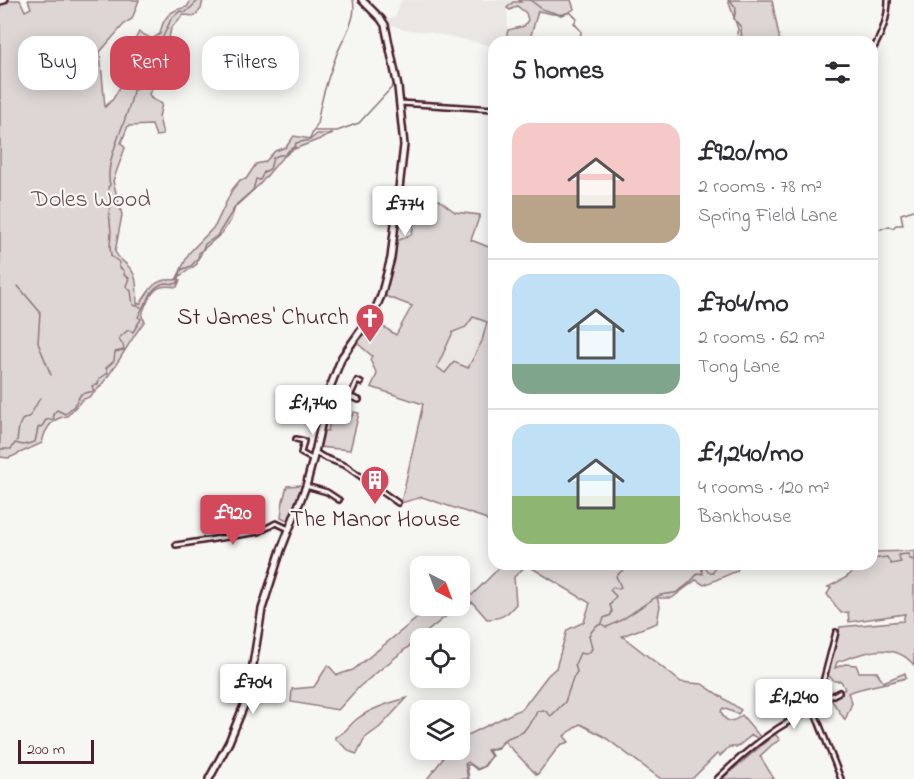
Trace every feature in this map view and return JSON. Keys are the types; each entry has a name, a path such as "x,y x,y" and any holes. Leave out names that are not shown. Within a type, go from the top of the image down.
{"street":[{"path":"209,779 229,742 245,703 262,609 280,550 306,486 329,390 342,357 374,312 381,296 391,258 404,154 400,103 396,71 385,25 362,0"},
{"path":"878,40 887,16 888,0"},
{"path":"400,103 488,109"},
{"path":"350,396 357,381 361,383"},
{"path":"329,390 359,400"},
{"path":"296,439 304,441 301,452 303,455 314,459"},
{"path":"315,452 353,472 398,503"},
{"path":"306,486 327,492 339,500"},
{"path":"176,545 259,532 276,523 289,529"},
{"path":"836,632 816,716 841,779"},
{"path":"818,703 839,692"},
{"path":"717,779 789,720 817,708"}],"shaded area":[{"path":"401,0 519,0 521,2 507,8 506,36 488,36 488,45 429,32 404,30 393,25 388,28 385,21 396,16"},
{"path":"473,317 487,322 482,341 468,368 438,408 437,367 453,332 466,327"}],"green space":[{"name":"Doles Wood","path":"12,0 20,0 25,11 31,8 28,0 139,0 132,19 125,23 114,36 110,36 110,40 100,52 105,107 118,90 151,90 149,94 152,99 162,104 159,117 163,135 156,136 152,125 128,126 121,143 125,148 113,181 122,215 115,252 134,274 137,304 141,303 158,282 180,280 177,287 161,287 151,295 142,317 145,321 98,388 83,399 67,416 57,419 50,425 42,443 9,458 0,457 0,5"},
{"path":"191,0 203,0 201,9 195,16 183,15 171,28 169,36 157,36 160,34 168,15 187,7"},
{"path":"519,0 571,0 574,9 561,14 538,11 531,36 506,36 508,30 524,26 528,20 526,13 517,6 510,10 507,8 513,2 521,2"},
{"path":"728,0 772,0 779,36 738,36 738,29"},
{"path":"317,134 333,134 292,150 280,160 260,184 235,207 231,220 222,233 199,253 197,264 177,278 189,253 215,226 232,190 240,180 246,179 256,164 265,162 275,151 286,147 294,136 311,139"},
{"path":"439,200 455,212 480,215 471,240 488,247 488,522 484,518 422,497 401,503 423,404 371,387 377,374 370,360 372,356 357,343 376,322 396,335 412,306 385,296 384,289 395,242 412,234 416,215 421,207","holes":["473,317 487,322 482,341 468,368 454,362 445,373 437,367 453,332 466,327"]},
{"path":"338,412 352,416 354,412 359,413 350,450 318,447 322,430 328,431 330,420"},
{"path":"302,485 289,521 281,517 287,486"},
{"path":"914,551 914,665 906,657 887,651 867,652 837,662 835,668 845,664 856,665 859,672 877,672 883,682 905,673 906,678 848,693 852,703 845,720 830,698 845,689 841,681 834,681 828,675 840,627 903,621 905,614 849,622 848,612 841,613 827,594 831,588 828,587 854,570 878,570 878,552"},
{"path":"497,570 522,570 514,577 516,604 503,616 487,619 472,602 470,603 470,595"},
{"path":"535,570 737,570 704,585 696,580 672,598 657,598 660,606 657,623 622,636 681,682 702,684 741,710 738,714 723,708 721,711 730,721 742,715 762,739 752,735 737,747 729,747 720,756 717,754 692,779 661,779 603,736 580,724 564,736 569,742 560,745 537,775 504,741 498,748 489,751 492,756 484,767 477,770 467,765 469,779 427,779 442,760 470,760 470,734 523,708 556,668 567,630 584,622 590,603"},
{"path":"420,616 446,616 432,628 410,628 410,646 359,687 338,710 291,702 292,689 314,687 328,665 337,675 353,670"},
{"path":"407,698 380,727 365,738 357,754 335,739 368,712"},
{"path":"775,734 780,740 760,756 774,779 722,779"}],"waterway":[{"path":"141,307 133,305 131,291 126,286 129,278 124,275 119,262 111,256 109,212 111,206 108,187 110,185 110,163 128,112 133,90 136,89 135,83 142,53 163,37 171,19 180,11 186,12 199,0"},
{"path":"0,449 11,449 15,443 23,445 35,442 38,428 46,420 54,419 53,414 57,410 65,414 74,406 81,394 94,391 92,386 98,384 99,379 108,373 106,368 114,361 115,352 124,350 119,338 128,330 133,332 141,319 138,317 154,289 164,283 178,283 181,270 191,266 200,256 205,244 217,236 237,204 253,190 256,179 260,180 264,172 270,169 273,158 285,155 295,147 296,143 310,140 317,124 332,67 351,22 353,0"},
{"path":"530,0 542,9 561,15 570,12 577,19 574,23 581,31 581,36"},
{"path":"730,0 736,8 734,19 741,27 742,36"},
{"path":"315,131 337,131 359,123 394,85"},
{"path":"878,228 903,225 901,214 914,210"},
{"path":"18,286 40,312 38,343 51,375"},
{"path":"17,441 22,420 30,416 40,398"},
{"path":"878,558 887,557 891,564 901,562 898,555 908,554 910,559 914,560"},
{"path":"602,623 604,618 611,615 610,605 616,596 610,590 613,587 619,589 621,587 616,576 623,570"},
{"path":"468,779 465,764 468,762 478,769 484,766 491,756 487,750 498,747 505,739 523,732 537,711 544,710 551,716 565,702 577,672 575,664 580,653 587,654 592,649 589,635 596,626 612,625 658,596 677,592 698,573 703,574 702,570"},
{"path":"707,570 713,573 714,570"}],"place":[{"name":"St James' Church","path":"370,344"},
{"name":"The Manor House","path":"375,506"}]}
